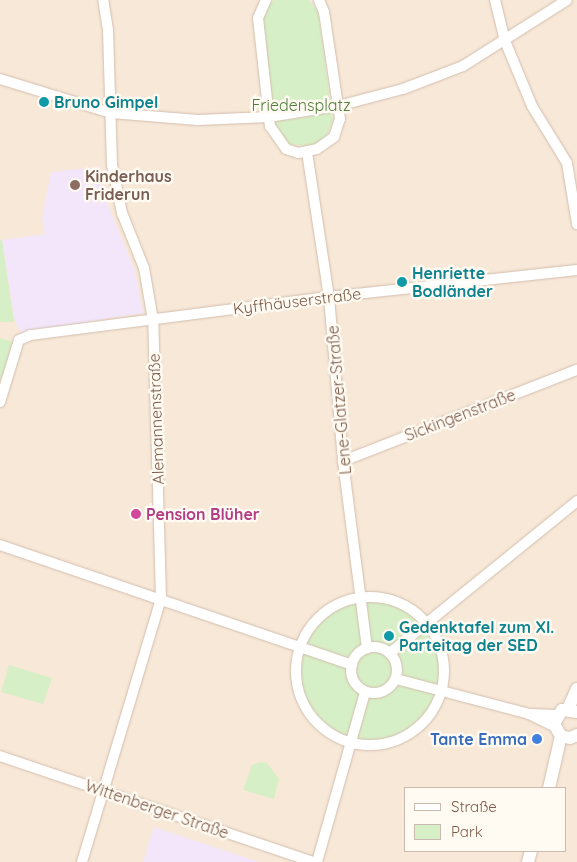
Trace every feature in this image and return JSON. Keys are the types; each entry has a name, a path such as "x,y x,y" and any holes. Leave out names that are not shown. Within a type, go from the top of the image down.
{"street":[{"name":"Alemannenstraße","path":"82,862 161,598 153,320 144,268 122,213 112,165 108,30 103,0"},
{"path":"266,0 258,18 269,117 274,136 286,149 307,152 334,137 340,119 324,12 320,0"},
{"path":"495,0 505,42 532,106 567,163 577,224"},
{"path":"0,79 111,112 198,120 269,117 338,106 403,89 463,66 505,42 567,0"},
{"name":"Lene-Glatzer-Straße","path":"307,152 329,297 343,461 367,648"},
{"name":"Kyffhäuserstraße","path":"0,402 19,340 31,336 329,297 577,270"},
{"name":"Sickingenstraße","path":"343,461 577,370"},
{"path":"390,653 577,501"},
{"path":"0,545 161,598 352,665"},
{"path":"361,598 398,603 426,624 441,649 444,667 442,690 426,720 402,738 377,745 352,743 321,727 303,703 296,678 300,646 313,624 336,606 361,598"},
{"path":"375,647 390,653 397,665 396,678 380,693 365,692 352,678 352,665 359,653 367,648 375,647"},
{"path":"396,678 566,724"},
{"path":"549,787 577,689"},
{"path":"316,862 352,743 365,692"},
{"name":"Wittenberger Straße","path":"0,757 316,862"}],"shaded area":[{"path":"0,0 274,0 271,2 333,120 318,11 309,0 577,0 577,862 0,862"},
{"path":"99,167 105,198 135,271 143,313 21,332 15,322 2,240 45,234 42,218 51,172"},
{"path":"154,827 259,862 143,862"}],"green space":[{"name":"Friedensplatz","path":"274,0 309,0 318,11 333,120 326,137 320,143 307,146 288,144 275,127 263,19 264,9"},
{"path":"0,240 2,240 14,322 0,322"},
{"path":"0,338 13,342 0,382"},
{"path":"370,599 384,600 397,604 420,620 436,643 440,656 440,684 436,697 420,720 397,736 384,740 370,741 356,740 343,736 320,720 304,697 300,684 299,670 300,656 304,643 320,620 343,604 356,600"},
{"path":"9,665 52,678 43,704 1,692"},
{"path":"260,762 267,763 279,779 274,799 243,790 252,765"}],"place":[{"name":"Bruno Gimpel","path":"44,102"},
{"name":"Kinderhaus Friderun","path":"75,185"},
{"name":"Henriette Bodländer","path":"402,282"},
{"name":"Pension Blüher","path":"136,514"},
{"name":"Gedenktafel zum XI. Parteitag der SED","path":"389,636"},
{"name":"Tante Emma","path":"537,739"}]}
